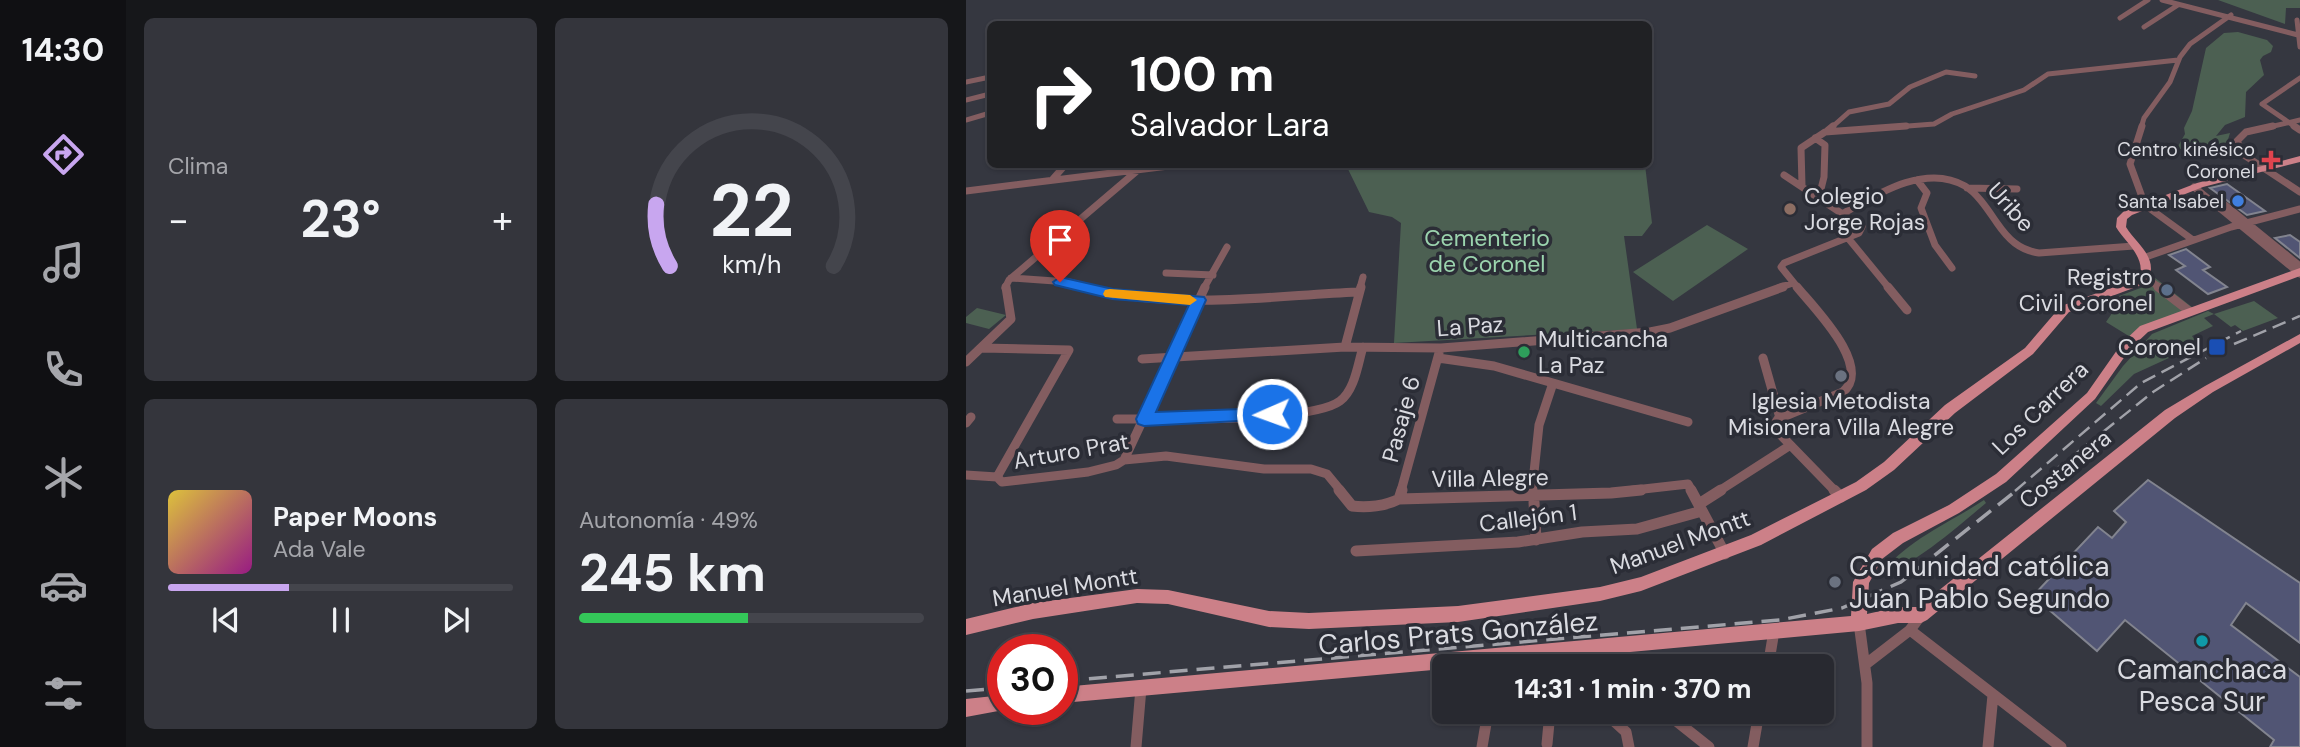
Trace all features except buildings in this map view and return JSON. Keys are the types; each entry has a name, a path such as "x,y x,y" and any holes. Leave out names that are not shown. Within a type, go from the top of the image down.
{"main road":[{"path":"2146,277 2148,267 2123,230 2121,221 2128,213 2197,186 2300,159"},
{"name":"Los Carrera","path":"1859,623 1861,582 1870,564 1882,550 1898,538 1961,506 2000,478 2091,396 2134,338 2151,325 2299,271"},
{"name":"Manuel Montt","path":"966,627 1032,611 1137,596 1180,598 1251,616 1286,621 1458,614 1619,590 1668,576 1725,554 1841,497 1880,474 1950,409 2029,351 2065,309 2083,300 2136,284 2146,277"},
{"name":"Costanera","path":"1921,615 2170,414 2300,338"},
{"path":"1859,623 1898,615 1921,615"},
{"name":"Carlos Prats González","path":"1523,654 1859,623"},
{"name":"Carlos Prats González","path":"1078,694 1432,666"},
{"path":"966,708 987,705"}],"street":[{"path":"2120,18 2148,0"},
{"path":"2162,0 2298,35"},
{"path":"2144,27 2178,5"},
{"path":"2193,240 2145,205 2130,164 2144,118 2171,82 2178,61 2188,46 2231,16"},
{"path":"2297,20 2300,45"},
{"path":"1825,132 1934,124 1952,114 2024,90 2048,74 2178,61"},
{"path":"1802,185 1799,152 1802,145 1825,132 1849,112 1889,104 1910,87 1946,72 1975,76"},
{"path":"966,82 987,77"},
{"path":"2300,78 2262,104 2300,130"},
{"path":"966,100 987,95"},
{"path":"966,120 987,114"},
{"path":"2300,120 2246,132 2238,137 2236,144 2244,155 2300,192"},
{"path":"1815,138 1825,145 1824,177 1819,197"},
{"path":"1052,180 1062,168"},
{"path":"966,191 1154,168"},
{"path":"966,362 1011,319 1005,288 1011,278 1138,170"},
{"path":"1784,175 1844,213 1863,229 1848,238 1784,263 1781,267 1841,339 1852,376 1850,386 1843,393 1780,418 1773,423 1773,428 1841,497"},
{"name":"Uribe","path":"1844,213 1890,187 1917,180 1946,179 1967,188 2012,243 2025,250"},
{"path":"1917,180 1927,193 1921,208 1932,239 1952,268"},
{"path":"2197,186 2299,271"},
{"path":"1967,188 2017,190"},
{"path":"2143,258 2242,223 2300,209"},
{"path":"1848,238 1907,310"},
{"path":"2025,250 2039,253 2134,246"},
{"path":"1124,460 1198,300 1227,247"},
{"path":"1166,272 1213,275"},
{"path":"1345,347 1363,276"},
{"path":"2146,277 2189,311"},
{"path":"1011,278 1074,283 1128,296 1198,300 1357,292"},
{"name":"La Paz","path":"1142,359 1345,347 1439,353 1655,331 1793,283"},
{"path":"1117,419 1301,412 1338,402 1348,390 1363,347"},
{"path":"982,348 1069,350 997,477"},
{"path":"1439,353 1480,362 1688,422"},
{"name":"Pasaje 6","path":"1399,499 1439,353"},
{"path":"1763,358 1780,418"},
{"path":"1535,540 1532,499 1539,425 1553,383"},
{"name":"Callejón 1","path":"1356,551 1535,540 1582,532 1648,527 1700,508 1789,446"},
{"name":"Arturo Prat","path":"966,475 997,477 1002,482 1079,473 1111,467 1124,460 1166,456 1264,469 1311,469"},
{"name":"Villa Alegre","path":"1311,469 1327,474 1352,506 1390,504 1399,499 1532,499 1688,484 1700,508"},
{"path":"1700,508 1725,554"},
{"path":"1866,664 1910,630 1921,615"},
{"path":"1859,623 1866,664 1867,747"},
{"path":"1910,630 2061,747"},
{"path":"1770,654 1774,631"},
{"path":"1136,747 1141,688"},
{"path":"1988,747 1993,695"},
{"path":"1482,747 1486,724"},
{"path":"1547,744 1549,724"},
{"path":"1617,724 1626,732 1630,740 1629,747"},
{"path":"1680,724 1709,747"},
{"path":"1753,747 1757,724"}],"green space":[{"path":"2218,0 2300,0 2300,8 2286,8 2285,24"},
{"path":"2238,32 2267,40 2273,46 2271,52 2260,60 2264,75 2246,92 2245,117 2225,125 2216,136 2230,133 2227,143 2235,155 2231,155 2216,143 2214,147 2192,152 2177,148 2185,134 2184,128 2192,111 2206,48 2224,33"},
{"name":"Cementerio de Coronel","path":"1347,168 1645,168 1652,223 1642,236 1624,236 1637,329 1394,343 1401,223 1392,217 1369,212"},
{"path":"1707,225 1748,249 1673,301 1633,272"},
{"path":"2154,277 2193,308 2132,338 2106,322 2121,300 2119,296 2154,283"},
{"path":"2254,301 2278,318 2243,331 2235,325 2231,327 2214,314"},
{"path":"977,308 1006,315 989,329 966,323 966,317"},
{"path":"2208,311 2214,314 2204,318 2213,326 2192,336 2195,340 2179,348 2182,352 2134,374 2101,406 2096,403 2123,366 2152,334"},
{"path":"1984,500 1986,503 1935,544 1907,563 1879,577 1889,564 1914,543"}],"railway":[{"path":"2234,344 2300,316"},
{"path":"2015,491 2141,383 2241,331"},
{"path":"2054,471 2153,392 2206,358"},
{"path":"1078,680 1780,620 1842,608 1901,582 2017,490"},
{"path":"966,691 987,689"}],"slow traffic":[{"path":"1110,294 1190,300"}],"place":[{"name":"Centro kinésico Coronel","path":"2271,160"},
{"name":"Santa Isabel","path":"2238,201"},
{"name":"Colegio Jorge Rojas","path":"1790,209"},
{"name":"Registro Civil Coronel","path":"2167,290"},
{"name":"Coronel","path":"2217,347"},
{"name":"Multicancha La Paz","path":"1524,352"},
{"name":"Iglesia Metodista Misionera Villa Alegre","path":"1841,376"},
{"name":"Comunidad católica Juan Pablo Segundo","path":"1835,582"},
{"name":"Camanchaca Pesca Sur","path":"2202,641"}],"route":[{"path":"1060,282 1081,284 1112,294 1198,300 1144,419 1272,414"}]}
